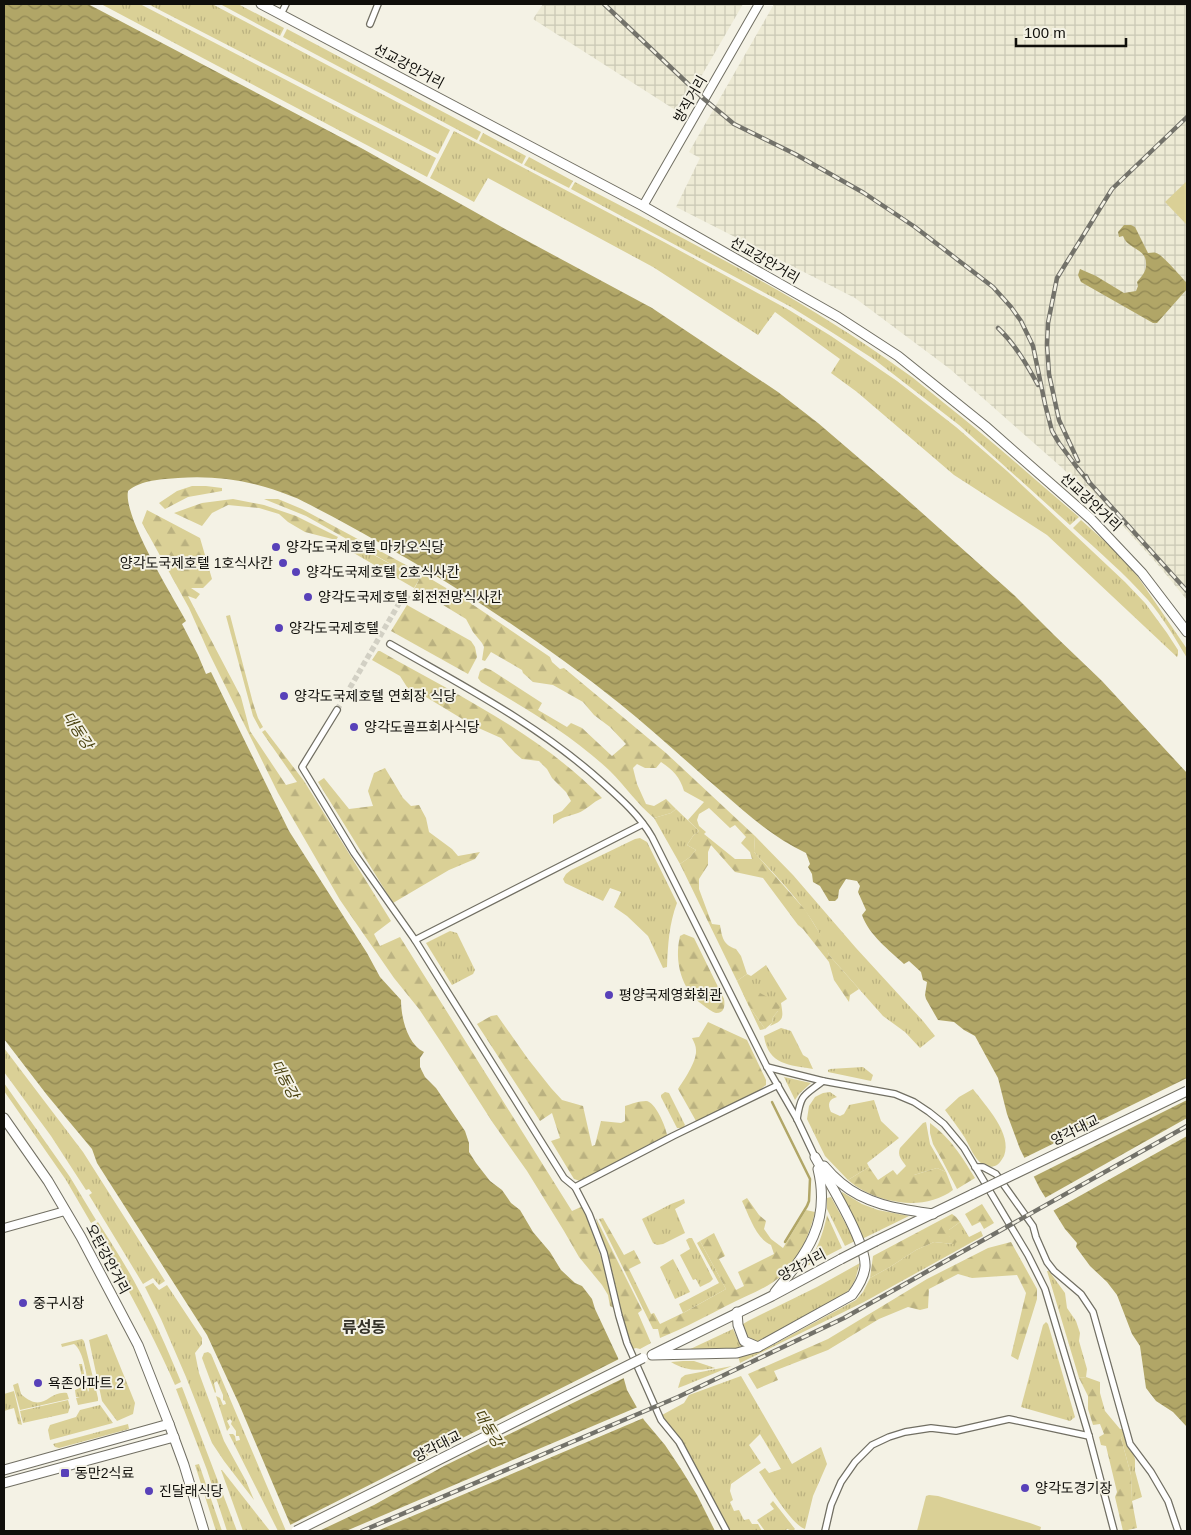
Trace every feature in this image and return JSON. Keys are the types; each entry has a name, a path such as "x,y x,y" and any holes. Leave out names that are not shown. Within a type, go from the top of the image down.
{"main road":[{"name":"선교강안거리","path":"261,4 643,206 838,317 898,356 985,426 1092,519 1142,572 1187,632"},
{"name":"양각대교","path":"973,1194 1187,1091"},
{"name":"오탄강안거리","path":"4,1118 48,1181 81,1237 138,1345 170,1424 204,1531"},
{"path":"815,1157 839,1182 863,1198 880,1204 933,1214"},
{"path":"772,1296 794,1270 814,1237 820,1219 821,1179 815,1157"},
{"path":"652,1355 737,1353 758,1347 852,1295 863,1276 865,1256 815,1157"},
{"name":"양각거리","path":"643,1358 772,1296 876,1241 973,1194"},
{"path":"737,1312 738,1325 744,1341 758,1347"},
{"name":"양각대교","path":"296,1531 643,1358"},
{"path":"4,1470 170,1424"},
{"path":"4,1483 174,1437"}],"street":[{"path":"281,14 286,4"},
{"path":"370,24 378,4"},
{"name":"방직거리","path":"643,206 759,4"},
{"path":"390,644 491,701 540,732 588,770 620,799 643,824 652,837 767,1067 797,1119 815,1157"},
{"path":"337,710 302,767 354,853 414,940 558,1170 575,1187 589,1214 604,1253 618,1316 627,1343 661,1420 679,1442 726,1530"},
{"path":"414,940 643,824"},
{"path":"767,1067 823,1081 895,1094 914,1102 929,1112 944,1124 964,1148 1028,1255 1045,1289 1089,1436 1114,1531"},
{"path":"797,1119 801,1099 807,1092 823,1081"},
{"path":"575,1187 672,1136 778,1085"},
{"path":"975,1166 983,1167 996,1174 1032,1226 1047,1262 1054,1272 1081,1294 1093,1312 1130,1444 1151,1472 1168,1501 1178,1531"},
{"path":"4,1228 65,1211"},
{"path":"825,1531 831,1505 841,1482 855,1462 872,1445 889,1437 905,1432 931,1428 956,1431 1009,1419 1089,1436"}],"shaded area":[{"path":"543,4 743,4 680,113 533,19"},
{"path":"774,4 1187,4 1187,600 1123,526 1060,466 950,369 855,298 676,207 700,158 689,152"}],"green space":[{"path":"101,4 140,4 436,158 427,177"},
{"path":"148,4 212,4 450,130 438,154"},
{"path":"220,4 238,4 284,28 280,36"},
{"path":"287,29 481,132 477,140 283,37"},
{"path":"454,131 789,310 897,381 956,427 1007,471 1125,582 1145,603 1167,633 1178,650 1177,657 1047,535 954,475 857,392 831,373 840,359 775,312 758,335 653,267 488,178 474,202 430,178"},
{"path":"483,133 526,156 522,164 479,141"},
{"path":"529,157 573,181 569,188 524,165"},
{"path":"1187,181 1187,225 1165,202"},
{"path":"575,182 742,270 863,343 918,382 1079,517 1070,525 959,425 875,360 791,307 571,189"},
{"path":"192,486 222,488 222,491 188,497 165,509 159,503 177,491"},
{"path":"233,499 264,505 296,516 338,537 336,540 305,532 279,514 259,508 228,505 212,513 202,526 174,513 202,503"},
{"path":"264,499 278,499 302,509 463,598 550,657 552,662 560,669 564,668 666,753 755,836 754,852 806,911 825,942 829,955 859,989 850,995 849,1002 834,980 829,962 798,925 763,878 735,872 711,845 708,852 708,865 699,879 699,889 712,924 720,925 726,943 736,949 741,956 747,974 737,981 680,864 696,850 687,845 699,831 688,820 704,802 684,791 676,774 661,762 656,768 645,768 637,764 633,768 637,784 646,804 654,806 666,799 676,809 671,813 654,818 610,771 580,746 548,723 481,682 478,678 480,671 485,668 491,670 542,703 538,710 567,727 571,723 582,728 612,756 626,744 610,727 594,715 583,702 553,685 533,682 522,670 491,652 485,661 482,660 484,647 466,619 425,594 422,596 413,591 419,580 306,516","holes":["709,808 730,828 735,825 746,837 741,843 750,852 752,859 735,859 704,834 706,832 699,826 697,820 699,814"]},
{"path":"147,510 200,538 212,579 203,588 191,588 200,594 196,599 188,596 241,697 250,731 286,785 297,782 262,732 265,730 304,781 391,921 374,934 380,946 400,937 572,1211 583,1206 605,1269 614,1308 610,1306 608,1295 602,1285 579,1257 527,1171 493,1123 419,1009 394,978 340,900 278,793 208,651 189,608 142,523"},
{"path":"1081,520 1119,554 1138,577 1187,649 1187,658 1164,621 1148,600 1121,572 1073,528"},
{"path":"345,539 419,580 414,588 340,545"},
{"path":"407,605 471,641 475,647 477,657 468,674 391,631"},
{"path":"230,615 253,703 263,727 260,729 253,716 226,616"},
{"path":"378,651 468,700 525,735 578,775 602,798 581,812 562,818 553,824 553,815 562,811 571,801 566,792 539,761 522,759 501,738 474,726 426,697 412,691 400,676 372,660"},
{"path":"385,768 403,798 411,806 419,805 426,818 429,832 452,849 458,856 480,852 475,859 449,870 393,903 318,782 324,778 349,809 373,806 368,791 374,773"},
{"path":"676,809 699,831 687,845 696,850 680,864 654,818 671,813"},
{"path":"755,836 793,875 935,1036 920,1048 905,1032 883,1016 829,955 815,926 797,900 754,852"},
{"path":"640,838 647,842 677,903 668,942 667,967 663,968 648,936 627,916 614,907 621,892 610,888 603,901 565,883 563,879 571,870"},
{"path":"450,931 457,933 475,970 473,974 452,985 426,943"},
{"path":"684,934 694,938 724,999 723,1010 719,1013 710,1010 695,999 684,983 679,965 678,946 680,936"},
{"path":"766,965 787,999 781,1003 781,1020 770,1026 773,1017 778,1011 749,1006 765,1029 760,1030 737,981 747,974 751,976"},
{"path":"748,986 776,1002 780,1007 773,1017 772,1023 765,1029 749,1006 743,993"},
{"path":"497,1015 528,1059 562,1100 583,1106 592,1146 595,1145 601,1121 621,1123 625,1121 625,1106 646,1101 653,1105 665,1126 667,1135 580,1181 574,1179 551,1141 560,1138 552,1113 540,1121 477,1024 491,1016"},
{"path":"708,1022 747,1040 766,1080 766,1085 757,1092 696,1121 678,1089 690,1070 696,1054 692,1038 699,1037"},
{"path":"781,1028 791,1031 803,1055 808,1058 813,1069 781,1062 770,1053 764,1036"},
{"path":"4,1048 83,1152 165,1281 159,1285 153,1278 143,1284 89,1195 92,1193 89,1189 86,1190 51,1136 4,1072"},
{"path":"863,1067 873,1075 871,1081 828,1072 830,1069"},
{"path":"784,1077 811,1083 795,1100"},
{"path":"4,1083 70,1177 96,1220 91,1223 66,1180 4,1091"},
{"path":"973,1089 996,1120 1005,1138 1004,1156 993,1167 979,1162 945,1110 959,1097"},
{"path":"665,1092 669,1093 685,1125 683,1128 677,1128 661,1097"},
{"path":"830,1092 837,1097 829,1104 831,1112 840,1116 844,1114 849,1105 874,1100 881,1121 899,1138 867,1163 869,1167 848,1180 825,1156 807,1119 809,1106 815,1097"},
{"path":"926,1122 930,1144 946,1172 937,1168 914,1175 897,1175 906,1166 900,1156 900,1148"},
{"path":"930,1123 955,1148 975,1178 957,1189 933,1144"},
{"path":"869,1167 878,1180 893,1170 897,1175 914,1175 937,1168 946,1172 953,1190 932,1200 909,1203 875,1196 848,1180"},
{"path":"842,1192 862,1204 878,1210 909,1216 862,1239"},
{"path":"831,1197 855,1241 845,1246 827,1209 827,1198"},
{"path":"747,1198 759,1215 766,1221 764,1229 771,1239 783,1248 806,1210 815,1212 799,1254 788,1269 771,1284 660,1338 658,1329 653,1329 599,1219 603,1218 624,1255 634,1250 641,1263 629,1269 651,1314 654,1313 660,1324 726,1289 700,1241 714,1233 725,1256 719,1259 736,1290 744,1286 738,1272 774,1254 771,1245 761,1238 750,1219 742,1201"},
{"path":"684,1199 685,1203 675,1209 685,1233 663,1244 657,1245 653,1243 642,1219"},
{"path":"982,1204 994,1223 984,1229 980,1222 972,1226 965,1214"},
{"path":"952,1214 960,1222 949,1230 949,1236 957,1242 953,1244 934,1242 916,1250 870,1278 873,1256"},
{"path":"827,1215 842,1248 805,1267 819,1242"},
{"path":"596,1218 642,1310 638,1313 651,1343 640,1349 633,1349 624,1331 612,1271"},
{"path":"98,1222 141,1293 153,1318 181,1382 175,1385 136,1304 92,1226"},
{"path":"960,1222 969,1237 981,1231 983,1236 864,1302 740,1363 738,1356 771,1346 856,1300 863,1292 870,1278 916,1250 934,1242 953,1244 949,1236 949,1230"},
{"path":"692,1238 713,1279 700,1287 696,1279 693,1280 680,1255 690,1249 686,1240"},
{"path":"700,1241 726,1289 683,1313 679,1304 719,1283 697,1243"},
{"path":"1011,1242 1037,1289 1037,1299 1018,1360 1011,1356 1026,1293 1017,1275 972,1278 958,1274 929,1289 928,1308 920,1310 908,1307 879,1319 828,1350 774,1371 778,1380 757,1389 748,1374 828,1339 927,1279 988,1248"},
{"path":"673,1259 690,1292 675,1299 660,1267"},
{"path":"860,1263 855,1280 850,1289 843,1295 757,1342 745,1333 743,1324"},
{"path":"1047,1271 1049,1271 1065,1293 1067,1308 1076,1321 1080,1333 1079,1341 1087,1369 1086,1377 1079,1378"},
{"path":"153,1283 159,1290 167,1285 202,1338 202,1344 195,1353 199,1373 224,1441 254,1500 212,1443 186,1377 145,1287"},
{"path":"1046,1322 1075,1417 1070,1421 1021,1407 1043,1325"},
{"path":"733,1329 742,1345 739,1348 686,1351"},
{"path":"107,1334 135,1403 133,1414 117,1421 102,1401 89,1340"},
{"path":"82,1339 98,1401 78,1405 76,1398 80,1397 76,1397 75,1390 84,1386 79,1364 82,1364 88,1392 89,1390 85,1365 80,1352 74,1344 62,1347 61,1344"},
{"path":"208,1352 211,1354 286,1531 278,1531 229,1434 235,1436 236,1441 240,1440 239,1436 236,1436 236,1431 230,1419 227,1421 230,1427 227,1431 216,1396 220,1398 223,1405 226,1404 223,1400 223,1395 217,1381 214,1383 215,1393 202,1358 204,1353"},
{"path":"694,1361 715,1368 692,1370 671,1362"},
{"path":"732,1366 678,1388 681,1378 685,1375"},
{"path":"741,1376 792,1464 821,1447 827,1464 813,1496 805,1529 787,1513 759,1472 765,1468 769,1473 781,1469 760,1434 749,1445 761,1463 731,1484 730,1491 733,1500 730,1502 734,1511 739,1510 744,1520 749,1519 752,1524 758,1524 762,1531 729,1531 688,1451 679,1437 663,1419 662,1415 684,1403 689,1395"},
{"path":"1086,1377 1100,1382 1100,1393 1105,1411 1120,1429 1124,1429 1125,1433 1121,1438 1131,1475 1132,1501 1137,1528 1123,1531 1115,1497 1117,1492 1106,1446 1101,1445 1099,1437 1104,1434 1100,1424 1093,1425 1088,1409 1088,1396 1079,1378"},
{"path":"18,1383 21,1394 35,1402 41,1402 61,1393 67,1393 69,1399 20,1410 13,1385"},
{"path":"182,1387 237,1531 227,1531 207,1470 176,1389"},
{"path":"14,1391 22,1425 18,1424 14,1408 4,1411 4,1394"},
{"path":"68,1400 70,1407 68,1413 23,1423 20,1411"},
{"path":"100,1405 113,1423 50,1440 48,1430 50,1425 76,1417 80,1410"},
{"path":"128,1424 129,1429 59,1448 53,1444"},
{"path":"1125,1433 1135,1459 1135,1471 1142,1497 1132,1501 1131,1475 1121,1438"},
{"path":"199,1464 222,1531 216,1531 195,1465"},
{"path":"222,1470 270,1531 243,1531"},
{"path":"929,1495 1030,1523 1041,1527 1040,1531 917,1531 926,1496"},
{"path":"773,1501 795,1529 793,1531 787,1529 785,1531 765,1531 757,1520 774,1509 770,1504"}],"water":[{"name":"대동강","path":"4,4 88,4 363,149 507,230 652,308 778,392 818,423 902,495 1014,595 1102,681 1187,773 1187,1427 1173,1412 1156,1401 1146,1388 1140,1346 1132,1334 1117,1295 1107,1282 1090,1266 1076,1247 1077,1243 1065,1229 1040,1189 1020,1149 1007,1114 998,1078 975,1036 954,1022 938,1020 926,999 927,982 923,980 921,972 909,961 904,964 869,929 862,915 866,910 858,892 860,886 857,881 846,879 839,890 838,898 835,901 829,901 820,886 813,882 806,853 772,833 752,817 619,703 532,638 442,579 380,543 301,500 264,486 207,477 159,480 139,484 128,491 128,503 133,519 140,537 186,621 182,624 206,674 211,672 289,831 367,953 380,977 401,1000 402,1014 409,1037 424,1052 420,1058 420,1067 425,1077 436,1088 465,1131 469,1143 469,1152 476,1163 490,1181 502,1190 511,1203 520,1210 533,1232 550,1252 561,1270 575,1283 582,1286 592,1299 618,1358 627,1390 644,1420 665,1445 681,1469 697,1495 715,1531 293,1531 239,1404 207,1335 97,1163 92,1149 4,1039"},
{"path":"1124,225 1135,227 1148,253 1159,254 1187,283 1187,289 1157,323 1153,323 1081,282 1078,275 1080,269 1096,276 1124,293 1136,291 1137,282 1144,273 1146,263 1140,251 1128,244 1123,236 1119,237 1118,232"}],"pier":[{"path":"1187,1078 1187,1100 1031,1178 1022,1159"},
{"path":"1187,1118 1187,1136 1051,1212 1043,1199"},
{"path":"621,1358 626,1377 444,1466 374,1505 319,1531 290,1531 288,1526"},
{"path":"640,1406 646,1417 377,1531 346,1531"}],"waterway":[{"path":"772,1102 810,1179 809,1201 785,1242"}],"tunnel":[{"path":"337,710 404,595 409,599"}],"railway":[{"path":"604,4 704,99 734,124 795,154 864,193 915,227 993,287 1021,321 1033,346 1052,431 1089,482"},
{"path":"1078,461 1059,420 1049,374 1048,323 1057,278 1112,189 1187,117"},
{"path":"998,328 1025,362 1038,385"},
{"path":"1086,476 1089,482 1187,591"},
{"path":"362,1531 678,1397 844,1318 1187,1126"}],"place":[{"name":"양각도국제호텔 마카오식당","path":"276,547"},
{"name":"양각도국제호텔 1호식사칸","path":"283,563"},
{"name":"양각도국제호텔 2호식사칸","path":"296,572"},
{"name":"양각도국제호텔 회전전망식사칸","path":"308,597"},
{"name":"양각도국제호텔","path":"279,628"},
{"name":"양각도국제호텔 연회장 식당","path":"284,696"},
{"name":"양각도골프회사식당","path":"354,727"},
{"name":"평양국제영화회관","path":"609,995"},
{"name":"중구시장","path":"23,1303"},
{"name":"욕존아파트 2","path":"38,1383"},
{"name":"동만2식료","path":"65,1473"},
{"name":"양각도경기장","path":"1025,1488"},
{"name":"진달래식당","path":"149,1491"}],"district":[{"name":"류성동","path":"364,1327"}]}
